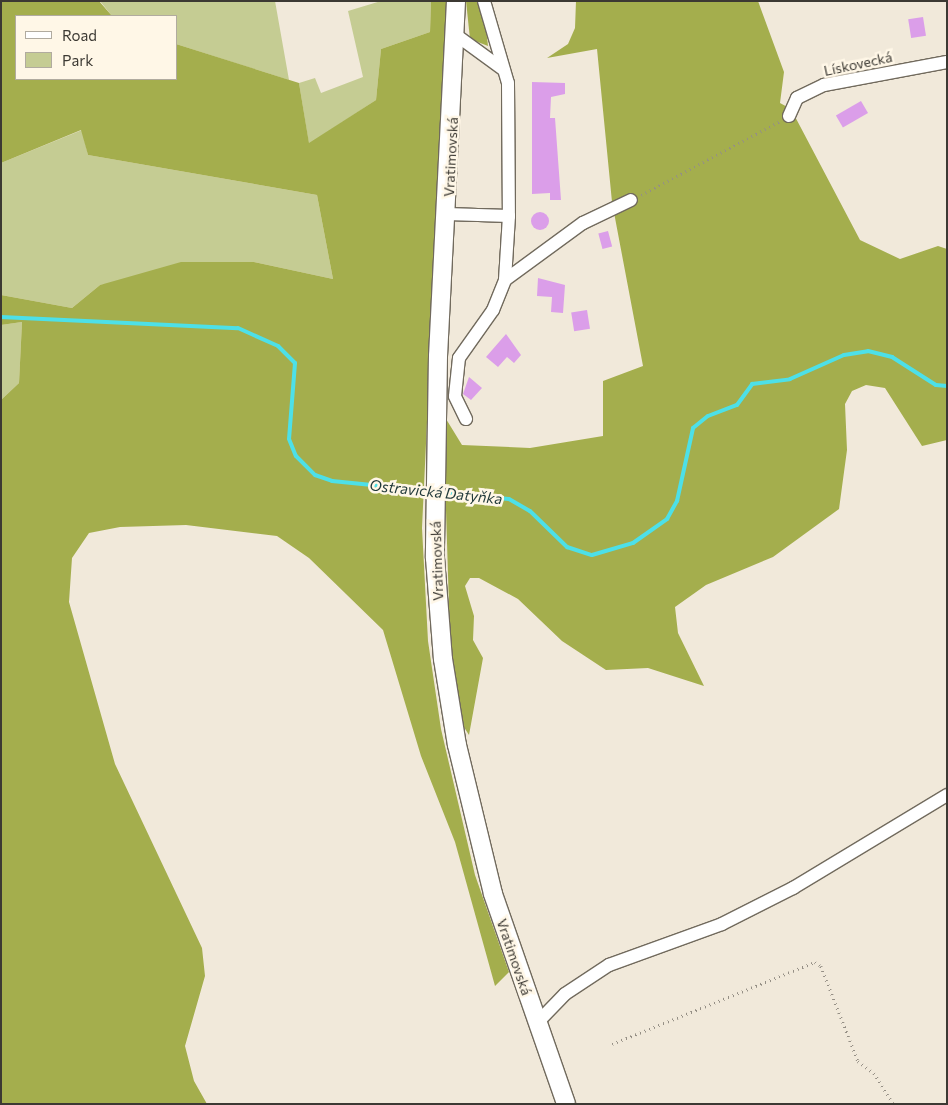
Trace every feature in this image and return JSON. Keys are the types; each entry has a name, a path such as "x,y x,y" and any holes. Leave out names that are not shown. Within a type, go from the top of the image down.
{"main road":[{"name":"Vratimovská","path":"456,1 448,214 438,356 435,558 443,659 475,825 537,1023 566,1104"}],"street":[{"path":"466,419 454,388 459,358 492,310 505,280 509,216 504,70 484,1"},
{"path":"456,35 504,70"},
{"name":"Lískovecká","path":"789,116 797,98 824,85 947,62"},
{"path":"505,280 583,223 631,200"},
{"path":"448,214 509,216"},
{"path":"537,1023 565,994 609,965 758,906 947,796"}],"path":[{"path":"631,200 789,116"},
{"path":"612,1044 814,962 821,966 858,1061 874,1073 893,1104"}],"green space":[{"path":"1,1 99,1 111,15 15,15 15,80 178,80 178,45 299,83 309,143 376,100 381,49 430,32 431,1 447,1 422,528 428,641 441,729 475,875 509,972 495,986 455,842 421,756 383,630 309,558 277,536 186,525 120,527 89,533 72,558 69,602 115,764 202,948 205,976 185,1046 194,1081 207,1104 1,1104 1,400 19,383 22,322 1,325 1,295 72,308 100,285 181,262 254,262 333,279 317,195 88,155 81,130 1,163"},
{"path":"100,1 275,1 289,80 178,45 178,15 111,15"},
{"path":"381,1 431,1 430,32 381,49 376,100 309,144 299,83 315,78 321,93 363,77 348,11"},
{"path":"466,1 483,1 488,46 470,39"},
{"path":"576,1 758,1 784,72 780,103 791,109 860,240 900,259 938,246 947,249 947,440 922,446 885,388 866,385 852,391 845,404 847,450 839,509 773,557 706,585 675,607 678,633 704,686 648,668 606,670 562,641 518,599 479,578 470,578 465,586 474,616 473,640 483,658 469,735 460,721 450,639 443,414 462,445 530,448 603,436 603,381 643,366 612,202 597,49 547,58 568,44 575,28"},
{"path":"82,130 88,155 317,195 333,279 254,262 100,285 72,308 1,295 1,163"},
{"path":"22,322 19,383 1,400 1,325"}],"building":[{"path":"923,17 926,36 911,38 908,19"},
{"path":"532,82 565,83 565,94 551,97 550,118 555,118 561,200 550,200 550,193 532,194"},
{"path":"861,101 868,113 843,128 836,116"},
{"path":"540,212 546,215 549,221 546,227 540,230 534,227 531,221 534,215"},
{"path":"608,231 612,246 602,249 598,234"},
{"path":"538,278 565,285 563,313 551,312 552,297 537,296"},
{"path":"587,310 590,329 574,331 571,313"},
{"path":"506,334 521,355 514,363 507,357 498,367 486,357"},
{"path":"469,377 482,388 471,400 463,394"}],"waterway":[{"name":"Ostravická Datyňka","path":"1,317 238,328 278,346 295,363 289,439 296,456 315,475 332,481 432,491"},
{"name":"Ostravická Datyňka","path":"441,492 509,499 530,511 567,547 592,555 633,543 667,519 677,501 693,428 708,416 737,405 752,384 790,379 844,355 868,351 892,357 936,385 947,386"}]}
